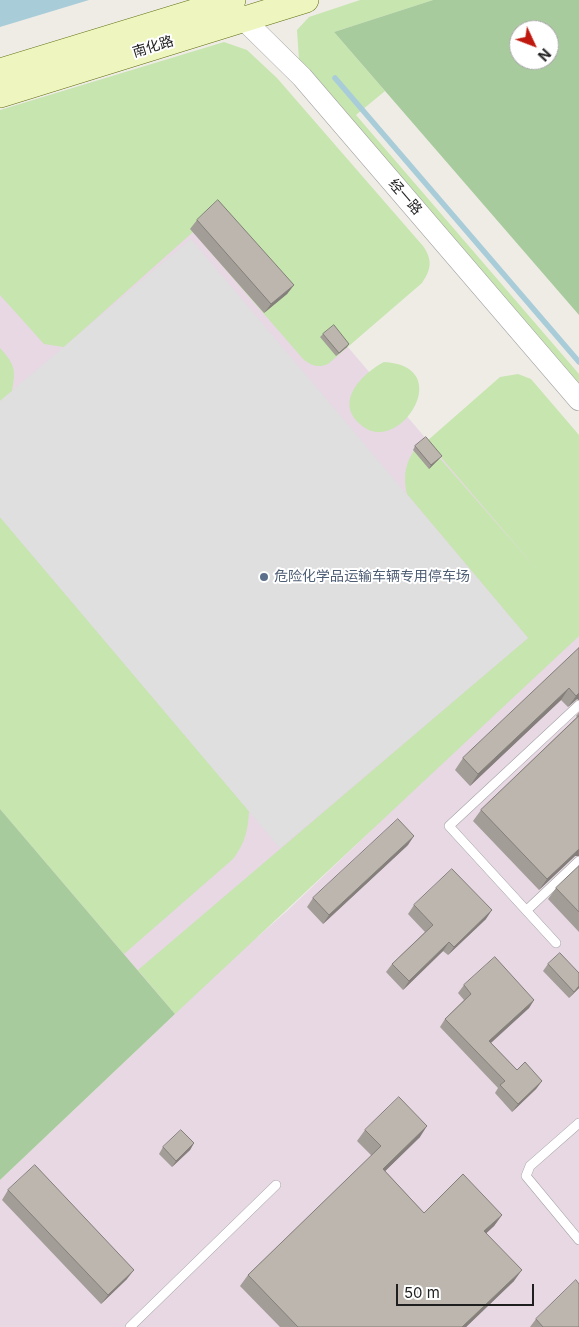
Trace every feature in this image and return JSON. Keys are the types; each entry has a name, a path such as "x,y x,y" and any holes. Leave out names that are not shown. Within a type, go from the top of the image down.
{"main road":[{"name":"南化路","path":"0,72 232,5 306,0"},
{"name":"南化路","path":"0,95 232,5"}],"street":[{"name":"经一路","path":"232,5 302,77 579,400"}],"lane":[{"path":"556,942 449,826 579,705"},
{"path":"527,910 579,861"},
{"path":"579,1123 530,1166 526,1176 579,1240"},
{"path":"130,1327 276,1185"}],"shaded area":[{"path":"196,169 579,618 579,1327 0,1327 0,1180 175,1014 0,809 0,283","holes":["374,828 287,911 253,941"]},
{"name":"危险化学品运输车辆专用停车场","path":"191,239 528,638 280,848 0,517 0,401"}],"green space":[{"path":"360,0 433,0 334,32 385,91 356,115 579,374 579,387 299,60 297,30 309,17"},
{"path":"433,0 579,0 579,315 334,32"},
{"path":"224,42 247,50 277,78 423,246 430,265 425,278 422,283 328,364 316,366 304,360 193,232 64,347 44,344 0,295 0,110"},
{"path":"0,348 11,363 14,377 12,391 0,401"},
{"path":"384,362 405,367 416,377 419,390 416,404 407,418 395,428 381,432 367,429 356,420 351,411 350,402 352,392 365,375"},
{"path":"518,374 531,379 579,435 579,636 175,1014 138,970 528,638 407,494 405,478 407,464 413,452 424,440 540,573 427,441 500,377"},
{"path":"0,517 249,811 245,836 233,859 124,954 0,809"},
{"path":"0,809 175,1014 0,1180"}],"water":[{"path":"0,0 89,0 0,27"}],"building":[{"path":"218,200 294,285 271,304 197,220"},
{"path":"334,325 349,344 339,353 323,334"},
{"path":"426,437 442,456 431,465 415,446"},
{"path":"579,648 579,693 576,696 569,688 478,774 463,758"},
{"path":"579,716 579,849 547,879 481,810"},
{"path":"398,819 414,836 329,915 313,898"},
{"path":"579,866 579,912 556,888"},
{"path":"452,869 492,910 454,947 449,942 409,981 392,964 433,925 414,905"},
{"path":"560,953 579,973 579,986 574,992 548,964"},
{"path":"495,957 534,1000 489,1041 517,1070 525,1062 542,1081 518,1104 500,1085 505,1081 445,1019 471,994 464,985"},
{"path":"399,1097 427,1126 383,1169 424,1213 463,1174 502,1215 484,1231 522,1270 462,1327 298,1327 248,1275 381,1146 365,1130"},
{"path":"181,1130 194,1143 176,1161 163,1147"},
{"path":"35,1165 134,1270 108,1295 8,1190"},
{"path":"576,1280 579,1284 579,1327 543,1327 536,1319"}],"waterway":[{"path":"335,78 579,362"}],"place":[{"name":"危险化学品运输车辆专用停车场","path":"264,577"}]}
